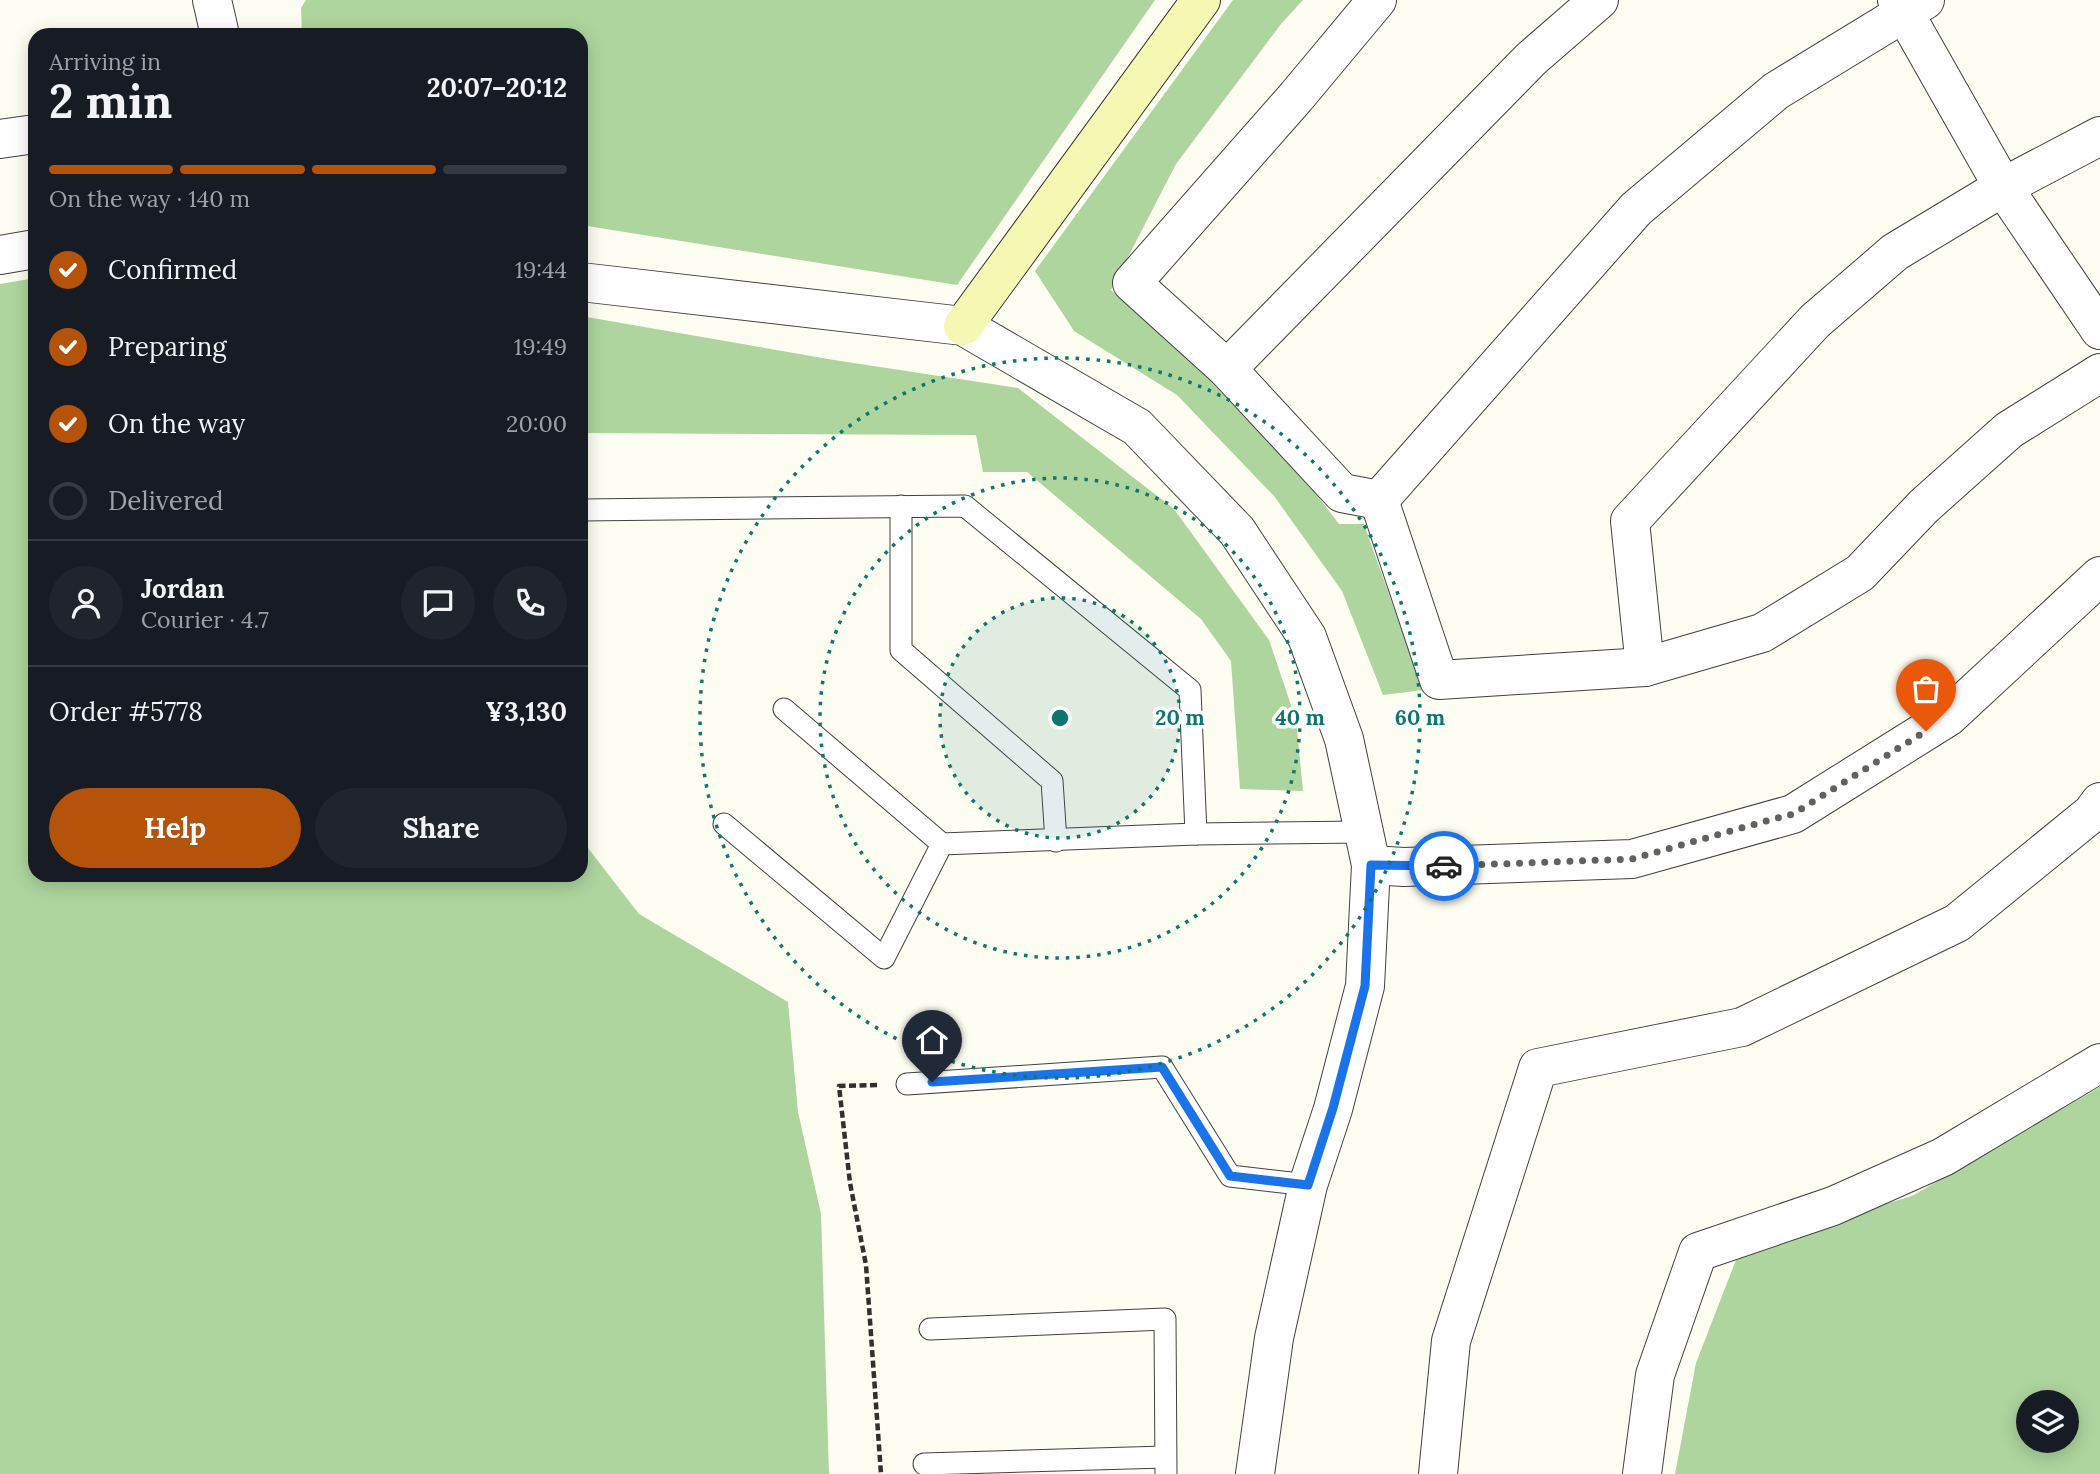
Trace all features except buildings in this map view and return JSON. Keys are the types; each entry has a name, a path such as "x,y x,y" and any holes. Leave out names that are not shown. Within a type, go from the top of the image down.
{"street":[{"path":"212,0 218,28"},
{"path":"963,326 1200,0"},
{"path":"1377,0 1296,97 1132,283 1227,369 1342,493 1379,500"},
{"path":"1227,369 1531,59 1599,0"},
{"path":"1379,500 1636,209 1776,91 1909,4 2003,187 2100,330"},
{"path":"0,139 28,135"},
{"path":"1645,667 1630,522 1815,321 1895,252 2003,187 2100,136"},
{"path":"0,255 28,250"},
{"path":"588,283 963,326 1137,427 1237,531 1307,637 1344,739 1367,849 1365,986 1333,1108 1308,1185 1274,1338 1255,1474"},
{"path":"1379,500 1439,680 1645,667 1762,633 1860,573 1924,506 2009,430 2100,373"},
{"path":"1367,849 1404,867 1632,859 1793,814 1948,717 2100,576"},
{"path":"1438,1474 1451,1341 1538,1068 1742,1027 1956,923 2092,813 2100,802"},
{"path":"1642,1474 1655,1375 1698,1252 1833,1206 1943,1157 2100,1063"}],"lane":[{"path":"901,506 901,650 1052,781 1056,841"},
{"path":"588,510 965,506 1190,690 1196,834"},
{"path":"784,709 942,844 1196,834 1367,849"},
{"path":"724,824 884,958 942,844"},
{"path":"907,1084 1162,1067 1230,1176 1308,1185"},
{"path":"924,1464 1165,1465 1165,1319 930,1329"}],"path":[{"path":"881,1474 866,1265 850,1183 839,1086 907,1084"}],"green space":[{"path":"306,0 1155,0 957,285 588,226 588,28 302,28 301,8"},
{"path":"1233,0 1303,0 1281,24 1176,164 1111,290 1258,418 1339,524 1364,524 1423,690 1383,695 1342,591 1274,496 1177,395 1074,331 1035,271"},
{"path":"28,279 28,882 588,882 588,848 639,914 788,1002 798,1112 821,1214 829,1474 0,1474 0,284"},
{"path":"588,317 834,360 1018,388 1174,509 1269,640 1296,720 1303,791 1240,789 1231,661 1201,619 1027,472 983,472 976,435 588,433"},
{"path":"2100,1087 2100,1474 1675,1474 1696,1363 1741,1247 1912,1196"}],"way so far":[{"path":"1444,866 1632,859 1793,814 1926,731"}],"route":[{"path":"932,1082 1162,1067 1230,1176 1308,1185 1333,1108 1365,986 1371,865 1444,866"}]}
